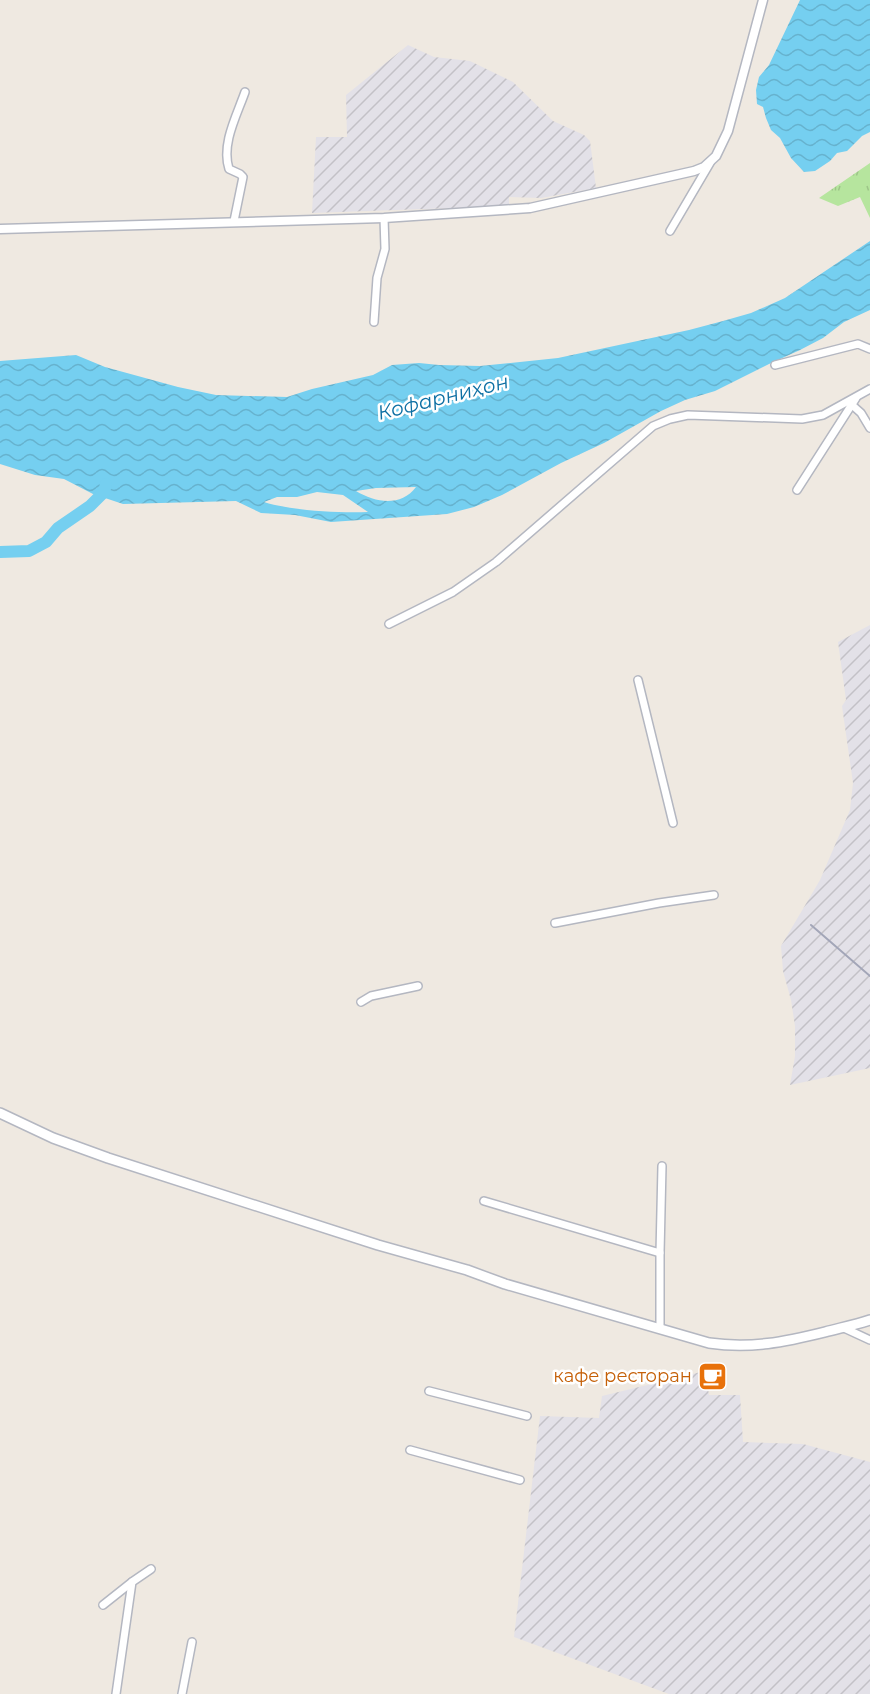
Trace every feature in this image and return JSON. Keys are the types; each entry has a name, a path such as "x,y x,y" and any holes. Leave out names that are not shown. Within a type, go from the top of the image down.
{"main road":[{"path":"0,1113 53,1138 108,1158 378,1245 467,1269 505,1284 710,1343 741,1346 786,1342 870,1320"}],"street":[{"path":"670,231 723,144 763,0"},
{"path":"234,221 243,177 229,169 227,156 232,128 245,92"},
{"path":"0,229 384,218 530,208 694,171 711,161"},
{"path":"374,322 377,278 385,249 384,218"},
{"path":"775,365 858,344 870,349"},
{"path":"389,624 453,592 496,562 653,426 688,415 802,420 823,416 870,389"},
{"path":"797,490 858,396"},
{"path":"852,405 861,413 870,428"},
{"path":"638,680 673,823"},
{"path":"555,923 714,895"},
{"path":"362,1002 371,996 418,986"},
{"path":"660,1329 662,1166"},
{"path":"484,1201 660,1253"},
{"path":"844,1328 870,1340"},
{"path":"429,1391 527,1416"},
{"path":"410,1450 520,1480"},
{"path":"103,1605 151,1569"},
{"path":"116,1694 132,1582"},
{"path":"182,1694 192,1642"}],"shaded area":[{"path":"408,45 434,57 470,61 513,82 553,121 584,135 590,141 596,188 541,198 509,197 509,206 312,213 316,137 347,137 346,95"},
{"path":"870,625 870,1068 790,1085 795,1056 795,1026 783,971 781,946 820,880 850,810 853,783 842,706 846,700 838,642"},
{"path":"705,1371 709,1395 740,1395 743,1442 803,1444 870,1462 870,1694 669,1694 514,1637 540,1416 599,1418 602,1396"}],"green space":[{"path":"870,163 870,218 860,197 838,206 819,198"}],"water":[{"path":"800,0 870,0 870,132 862,136 847,151 837,153 815,171 804,172 791,158 780,138 771,130 763,107 757,104 756,90 759,77 769,65"},
{"name":"Кофарниҳон","path":"870,241 870,310 844,322 823,338 800,350 715,391 685,400 661,411 502,495 474,507 447,514 331,522 295,515 261,513 236,501 123,504 93,494 64,479 35,475 0,464 0,361 76,355 105,367 216,395 287,397 373,375 392,365 419,363 480,366 558,358 689,330 751,313 785,298","holes":["416,487 403,498 388,501 372,498 356,491","317,492 343,495 368,512 316,511 288,508 264,502 277,497 297,497"]}],"waterway":[{"path":"0,552 29,551 46,542 58,528 90,506 104,492 106,484"}],"railway":[{"path":"811,925 870,976"}],"place":[{"name":"кафе ресторан","path":"713,1376"}]}
